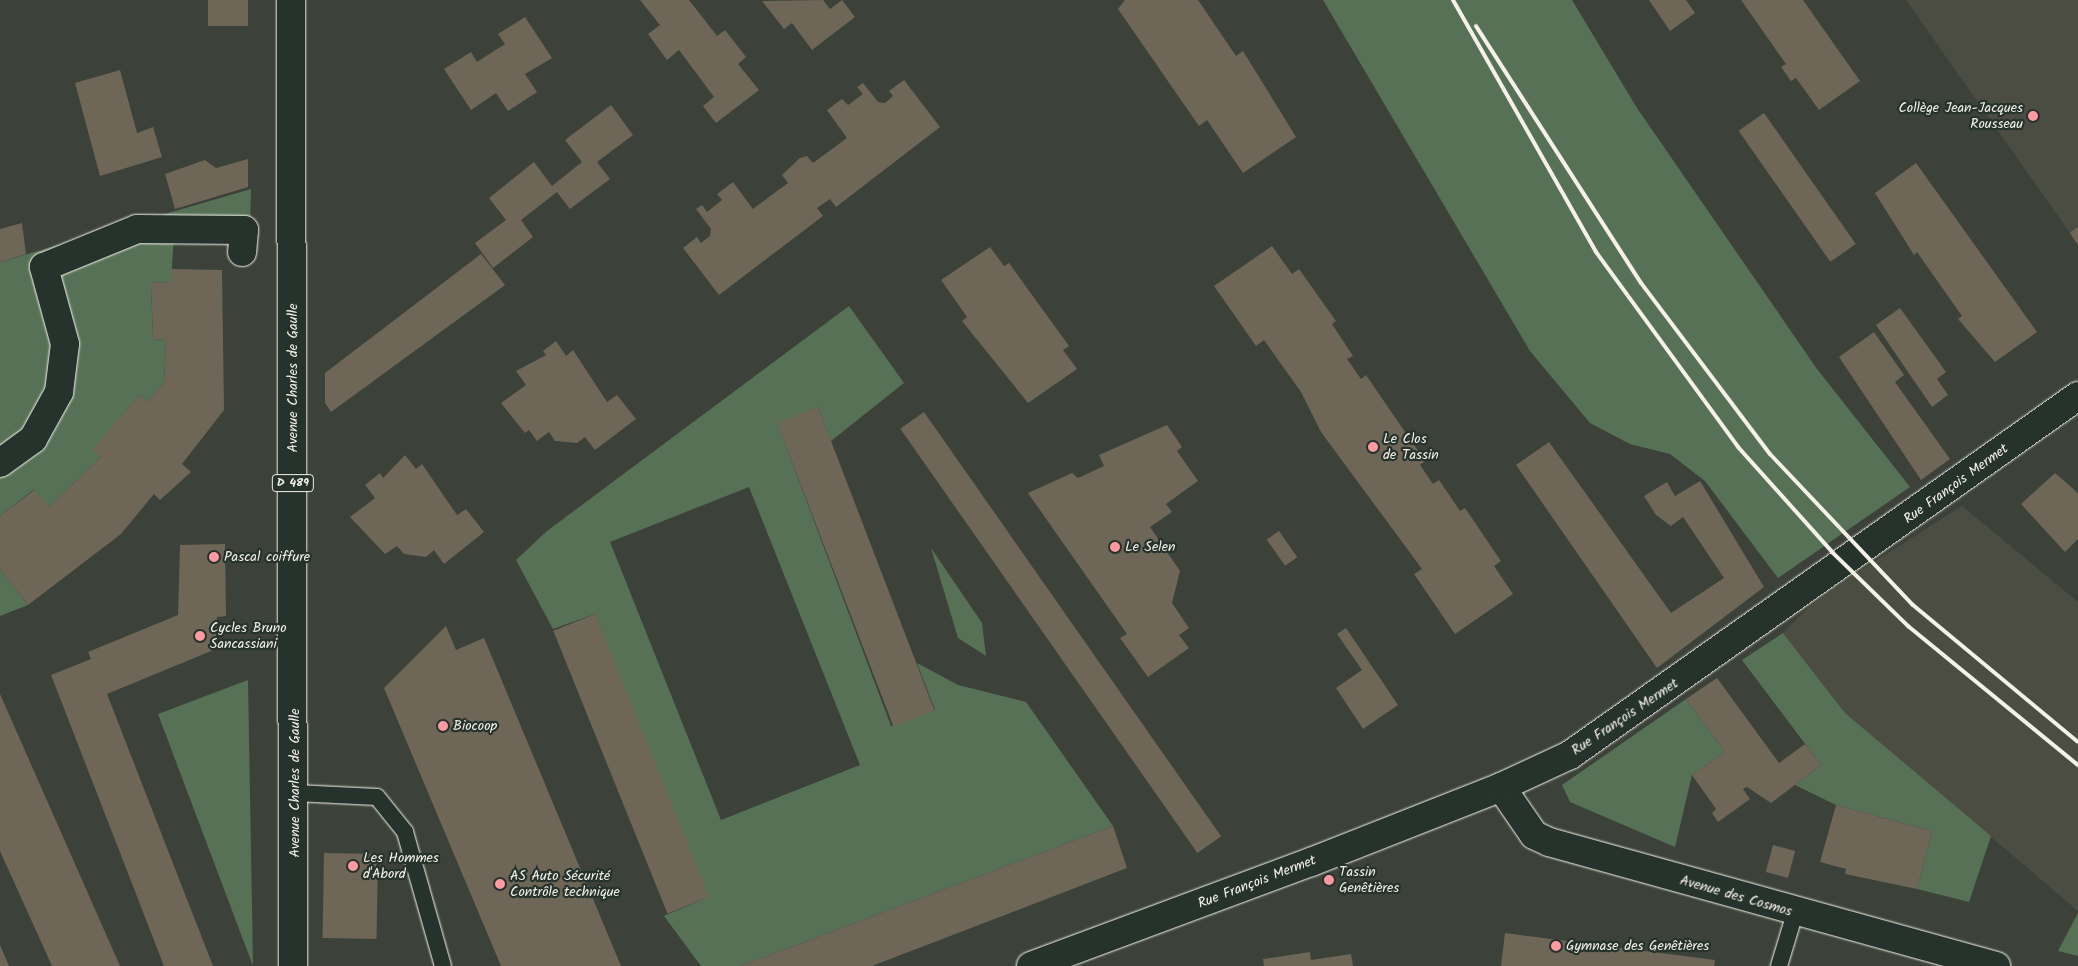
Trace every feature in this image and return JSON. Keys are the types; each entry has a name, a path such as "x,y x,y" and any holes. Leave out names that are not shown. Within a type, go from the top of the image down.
{"main road":[{"name":"Avenue Charles de Gaulle","path":"291,0 295,793 293,966"},
{"path":"0,463 33,438 59,392 66,344 44,267 137,229 244,230 242,252"},
{"name":"Rue François Mermet","path":"1031,966 1501,787 1605,734 2078,396"},
{"name":"Avenue des Cosmos","path":"1501,787 1534,835 1549,842 1795,913 1996,966"}],"lane":[{"path":"295,793 377,797 405,832 443,966"},
{"path":"1779,966 1795,913"}],"shaded area":[{"name":"Collège Jean-Jacques Rousseau","path":"1906,0 2078,0 2078,245 2070,233"},
{"path":"1962,506 2078,602 2078,911 1845,713 1783,633 1810,606 1844,581"}],"green space":[{"path":"1323,0 1572,0 1637,108 1817,369 1910,487 1778,578 1705,481 1670,454 1630,444 1590,423 1530,351"},
{"path":"251,189 250,227 174,235 171,282 151,283 153,339 166,340 164,383 148,401 139,395 93,450 101,457 49,507 33,490 0,516 0,262"},
{"path":"849,306 904,383 831,441 818,407 778,425 891,726 935,710 917,663 958,685 1026,702 1113,826 741,966 701,966 664,916 706,898 595,614 553,629 516,560 547,531","holes":["749,487 860,765 721,820 610,542"]},
{"path":"931,548 982,623 986,656 958,638"},
{"path":"0,569 28,605 0,616"},
{"path":"1783,633 1845,713 1991,836 1969,902 1917,889 1932,831 1836,805 1795,785 1821,765 1742,660"},
{"path":"248,680 253,966 158,714"},
{"path":"1686,699 1725,752 1692,775 1675,847 1570,802 1562,785"},
{"path":"2078,913 2078,956 2058,951"}],"building":[{"path":"208,0 248,0 248,26 208,26"},
{"path":"640,0 689,0 717,36 725,30 746,57 738,64 759,90 716,123 703,106 714,97 679,50 667,60 648,34 660,25"},
{"path":"823,0 830,9 842,0 855,17 812,50 792,23 784,29 762,1"},
{"path":"1125,0 1198,0 1236,56 1243,51 1296,137 1243,173 1207,120 1199,126 1118,9"},
{"path":"1649,0 1686,0 1695,13 1670,31"},
{"path":"1741,0 1803,0 1860,81 1819,110 1796,78 1791,81 1781,67 1786,64"},
{"path":"525,17 552,58 525,74 537,92 508,111 496,93 471,110 444,69 471,52 477,62 505,44 498,34"},
{"path":"120,70 137,133 153,127 162,157 100,176 75,83"},
{"path":"904,80 940,127 836,207 830,199 817,208 823,216 719,295 683,248 697,237 701,243 710,236 711,229 696,209 702,205 707,212 722,200 717,194 733,182 753,209 788,183 782,175 800,158 807,156 813,163 847,138 827,110 842,99 848,105 863,94 857,87 863,83 878,102 885,103 893,96 889,91"},
{"path":"611,105 633,135 597,162 610,179 570,209 557,192 521,220 533,237 493,268 475,243 506,220 489,198 534,162 552,186 582,162 565,140"},
{"path":"1764,113 1856,244 1830,262 1739,131"},
{"path":"248,159 248,187 175,209 165,174 205,160 216,168"},
{"path":"1916,163 2037,332 1995,362 1958,319 1962,316 1917,252 1914,255 1875,193"},
{"path":"22,223 26,254 0,262 0,229"},
{"path":"2078,227 2078,245 2070,233"},
{"name":"Le Clos de Tassin","path":"1272,246 1292,274 1299,269 1336,321 1332,324 1353,356 1347,359 1361,379 1366,375 1425,461 1420,465 1433,484 1439,480 1460,511 1465,508 1501,561 1494,566 1513,594 1455,634 1414,574 1422,569 1321,432 1301,392 1264,340 1256,346 1214,286"},
{"path":"990,247 1004,266 1009,263 1069,346 1063,350 1077,369 1028,403 962,321 967,317 941,280"},
{"path":"481,254 505,285 331,412 325,403 325,373"},
{"path":"171,269 222,270 224,410 182,464 191,472 160,500 154,494 121,534 28,605 0,569 0,516 34,490 49,507 101,457 92,450 139,395 148,401 164,383 166,340 153,339 151,283 171,282"},
{"path":"1900,308 1946,372 1937,379 1948,395 1932,407 1876,325"},
{"path":"1874,332 1904,375 1895,382 1950,459 1921,480 1839,357"},
{"path":"556,341 566,356 573,350 607,402 617,395 636,419 595,450 585,437 577,443 555,441 549,432 537,441 529,430 525,433 501,403 526,385 516,371 546,355 543,351"},
{"path":"818,407 934,710 893,726 777,423"},
{"path":"924,412 1221,836 1197,853 900,429"},
{"name":"Le Selen","path":"1167,425 1182,447 1177,451 1198,481 1166,504 1172,512 1150,527 1180,571 1172,603 1189,628 1179,635 1189,648 1148,677 1120,638 1127,634 1028,493 1072,473 1078,478 1104,466 1099,455"},
{"path":"1549,442 1671,613 1724,578 1683,517 1671,526 1656,515 1644,496 1667,482 1675,496 1700,481 1764,587 1657,668 1516,465"},
{"path":"405,455 416,469 422,464 457,515 466,509 484,532 444,564 434,550 426,557 404,554 397,546 385,554 350,517 375,498 365,485 380,473 383,478"},
{"path":"2055,473 2078,493 2078,539 2065,552 2021,504"},
{"path":"1279,531 1297,557 1285,566 1267,540"},
{"path":"225,544 226,616 217,617 216,649 107,694 213,966 164,966 51,675 91,659 88,652 178,615 180,545"},
{"path":"595,614 709,897 668,914 553,631"},
{"path":"446,626 456,650 484,638 621,966 501,966 384,688"},
{"path":"1346,628 1398,705 1363,729 1336,688 1362,670 1337,634"},
{"path":"1717,678 1779,763 1805,744 1821,765 1771,803 1747,787 1743,789 1750,799 1718,822 1712,813 1716,809 1692,775 1725,752 1686,699"},
{"path":"0,694 120,966 52,966 0,851"},
{"path":"1836,805 1932,831 1917,889 1845,874 1846,869 1820,862"},
{"path":"1113,826 1127,868 872,966 741,966"},
{"path":"1773,845 1795,851 1788,878 1766,872"},
{"path":"324,853 378,854 377,939 323,938"},
{"name":"Gymnase des Genêtières","path":"1505,933 1715,960 1714,966 1501,966"},
{"path":"0,945 9,966 0,966"},
{"path":"1310,952 1311,960 1351,954 1353,966 1264,966 1263,959"}],"railway":[{"path":"1453,0 1596,252 1738,447 1833,553 1908,626 2078,765"},
{"path":"1476,26 1641,283 1770,454 1913,605 2078,742"}],"place":[{"name":"Collège Jean-Jacques Rousseau","path":"2033,116"},
{"name":"Le Clos de Tassin","path":"1373,447"},
{"name":"Le Selen","path":"1115,547"},
{"name":"Pascal coiffure","path":"214,557"},
{"name":"Cycles Bruno Sancassiani","path":"200,636"},
{"name":"Biocoop","path":"443,726"},
{"name":"Les Hommes d'Abord","path":"353,866"},
{"name":"Tassin Genêtières","path":"1329,880"},
{"name":"AS Auto Sécurité Contrôle technique","path":"500,884"},
{"name":"Gymnase des Genêtières","path":"1556,946"}]}
